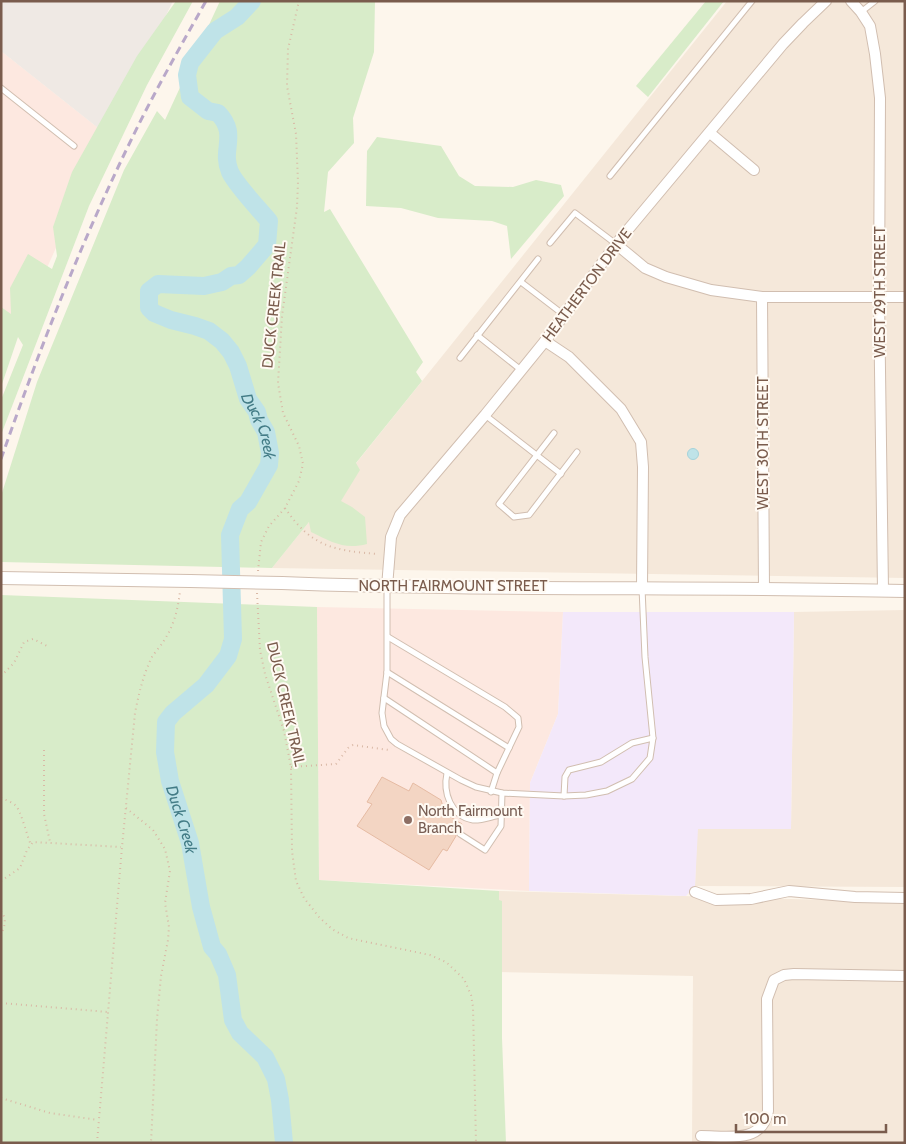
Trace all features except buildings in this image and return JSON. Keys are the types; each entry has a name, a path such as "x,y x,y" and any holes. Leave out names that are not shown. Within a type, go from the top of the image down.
{"street":[{"name":"HEATHERTON DRIVE","path":"387,587 391,537 400,515 545,341 616,244 783,44 826,1"},
{"name":"WEST 29TH STREET","path":"851,1 870,26 880,98 883,590"},
{"path":"710,133 754,170"},
{"path":"616,244 645,268 666,277 712,290 762,297 905,297"},
{"name":"WEST 30TH STREET","path":"762,297 764,589"},
{"path":"545,341 569,357 621,409 641,442 643,467 642,587"},
{"name":"NORTH FAIRMOUNT STREET","path":"1,578 282,583 387,587 905,590"},
{"path":"695,892 716,900 751,899 789,891 855,897 905,898"},
{"path":"702,1136 747,1136 757,1132 763,1126 768,1111 767,999 774,980 784,975 794,974 905,976"}],"lane":[{"path":"610,176 752,1"},
{"path":"861,12 874,1"},
{"path":"1,88 74,146"},
{"path":"550,243 575,212 616,244"},
{"path":"460,358 538,259"},
{"path":"521,282 564,315"},
{"path":"477,335 521,370"},
{"path":"485,414 561,474"},
{"path":"554,433 499,504 514,517 529,515 577,452"},
{"path":"387,587 387,672 382,713 384,726 391,739 447,772 476,787 491,792 502,794 586,796 607,791 632,779 650,758 653,738 645,657 642,587"},
{"path":"388,637 505,707 518,718 519,727 497,773 491,792"},
{"path":"387,672 509,748"},
{"path":"384,698 497,773"},
{"path":"564,796 565,777 569,770 601,762 632,743 653,738"},
{"path":"447,772 445,784 448,800 461,815 474,820 501,815"},
{"path":"460,834 485,850 501,826 502,794"}],"path":[{"name":"DUCK CREEK TRAIL","path":"258,577 261,542 269,526 285,508 300,482 303,464 299,446 283,413 278,383 282,316 297,207 296,134 287,86 288,49 299,1"},
{"path":"285,508 295,523 306,533 334,549 346,552 389,555"},
{"path":"96,1143 122,847 138,694 153,655 165,640 178,612 185,581"},
{"name":"DUCK CREEK TRAIL","path":"258,585 262,658 265,674 284,731 291,767 292,852 296,881 304,898 319,917 332,929 348,938 430,956 446,962 464,979 471,995 473,1007 476,1143"},
{"path":"1,676 14,663 24,642 33,639 47,646"},
{"path":"291,767 336,764 348,748 353,745 388,750 397,744"},
{"path":"44,750 44,814 50,843"},
{"path":"1,798 18,807 24,832 30,845"},
{"path":"126,808 153,830 165,849 170,871 165,903 169,927 161,976 157,1020 151,1143"},
{"path":"1,881 20,868 33,842 122,847"},
{"path":"1,911 4,915 6,926 1,934"},
{"path":"1,1003 108,1012"},
{"path":"1,1098 50,1113 98,1120"}],"shaded area":[{"path":"1,1 173,1 107,135 1,51"},
{"path":"727,1 905,1 905,578 272,568"},
{"path":"1,51 107,135 22,323 1,307"},
{"path":"317,607 563,612 558,714 530,783 529,891 319,880"},
{"path":"905,610 905,887 695,886 697,829 791,829 794,612"},
{"path":"563,612 794,612 791,829 698,829 695,886 686,896 529,891 530,783 558,714"},
{"path":"499,891 905,902 905,1143 692,1143 693,976 499,972"}],"green space":[{"path":"176,1 193,1 147,85 89,206 1,435 1,400 23,345 18,337 1,387 1,307 11,314 10,288 28,254 52,269 57,256 53,227 72,172 137,56"},
{"path":"220,1 375,1 374,52 353,118 354,143 328,172 324,212 330,209 423,362 416,372 422,381 356,463 360,470 341,501 365,517 367,544 352,546 332,542 311,532 309,522 272,568 1,562 1,496 37,382 124,170 157,111 165,120"},
{"path":"706,1 724,1 648,97 636,86"},
{"path":"377,137 441,146 459,176 475,186 513,187 536,180 561,185 564,196 511,259 507,226 492,221 438,218 401,208 366,206 367,151"},
{"path":"1,595 317,607 319,880 499,891 499,900 502,901 502,1038 506,1143 1,1143"}],"water":[{"path":"693,448 699,454 693,460 687,454"}],"waterway":[{"name":"Duck Creek","path":"252,1 237,17 215,31 190,63 187,75 190,97 208,111 218,113 224,121 228,135 227,164 242,190 269,221 267,245 239,275 231,276 222,282 204,286 158,284 149,291 149,308 154,313 171,320 209,331 222,341 231,352 238,366 248,399 257,412 266,432 270,453 269,465 248,502 240,509 230,535 233,639 228,656 206,685 173,713 166,722 165,752 170,781 190,843 201,907 212,947 218,954 227,975 233,1020 240,1033 265,1057 276,1079 284,1143"}],"railway":[{"path":"1,459 48,331 100,206 147,108 206,1"}],"place":[{"name":"North Fairmount Branch","path":"408,820"}]}
